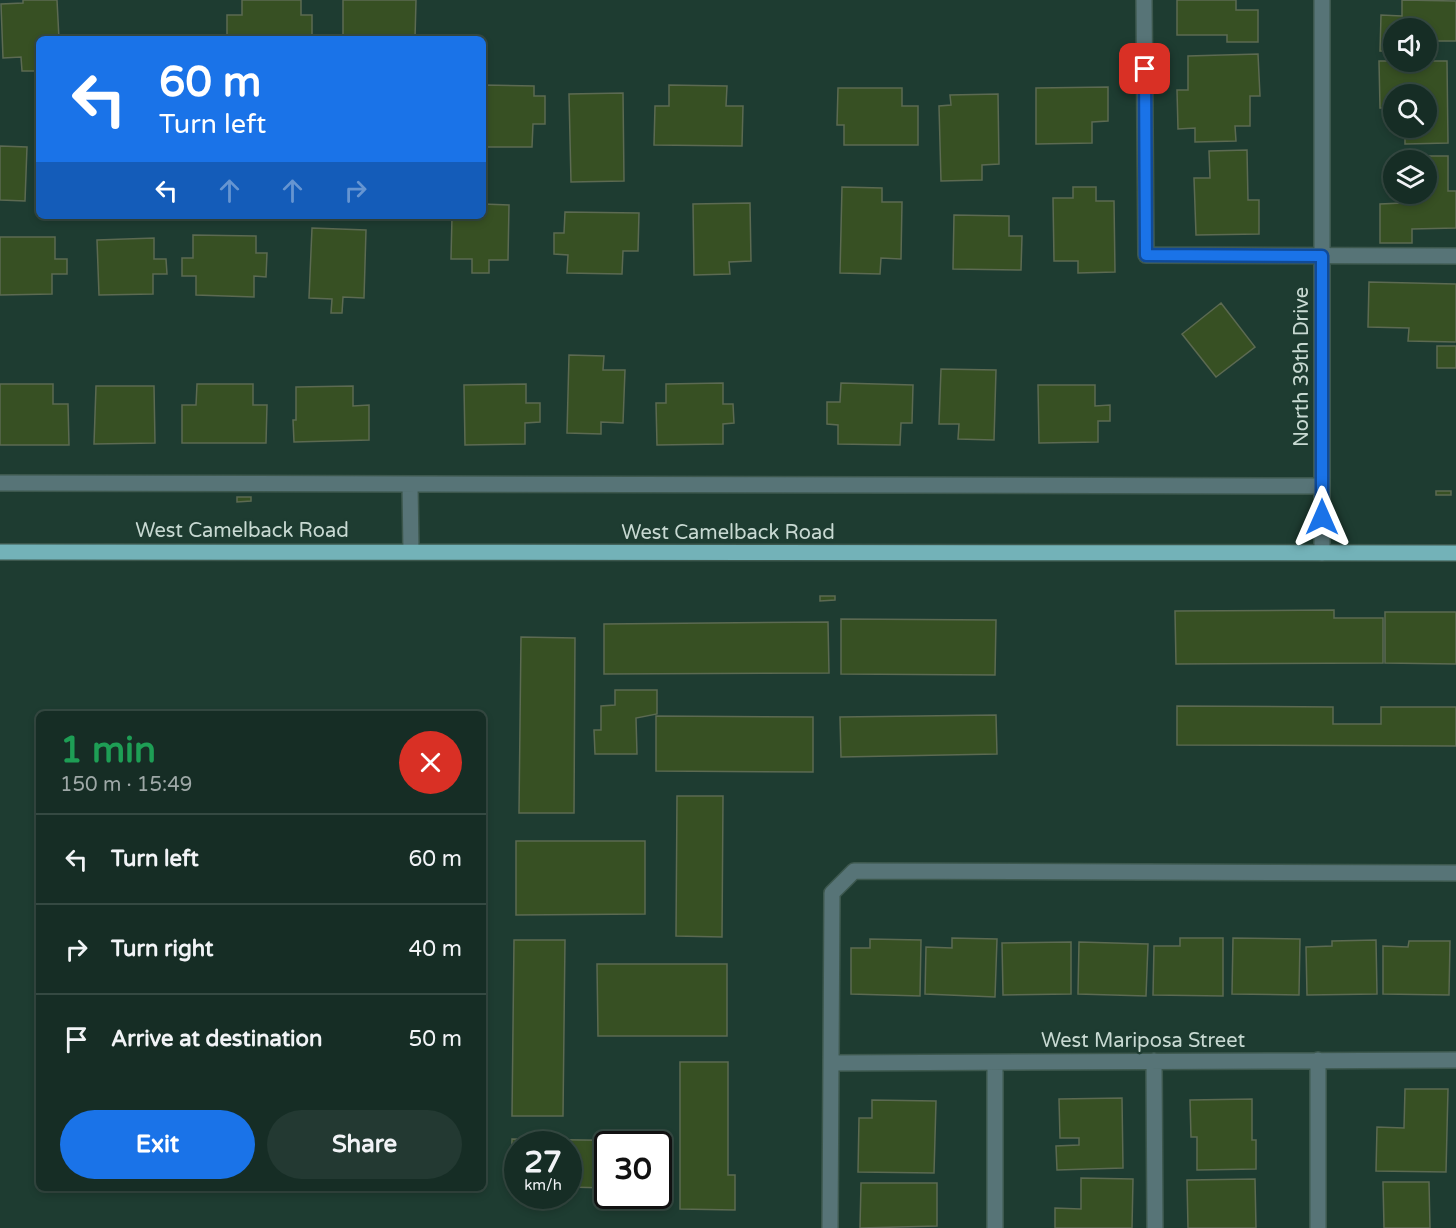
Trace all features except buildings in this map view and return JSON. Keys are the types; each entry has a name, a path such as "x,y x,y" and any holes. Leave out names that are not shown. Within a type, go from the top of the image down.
{"main road":[{"name":"West Camelback Road","path":"0,552 1456,553"}],"street":[{"path":"1144,0 1146,255 1456,256"},
{"name":"North 39th Drive","path":"1322,0 1322,553"},
{"path":"0,483 1322,486"},
{"path":"410,484 411,551"},
{"path":"830,1228 832,893 855,871 1456,873"},
{"name":"West Mariposa Street","path":"831,1064 1456,1059"},
{"path":"1318,1060 1318,1228"},
{"path":"1154,1061 1155,1228"},
{"path":"995,1063 995,1228"}],"route":[{"path":"1145,69 1146,255 1322,256 1322,517"}]}
